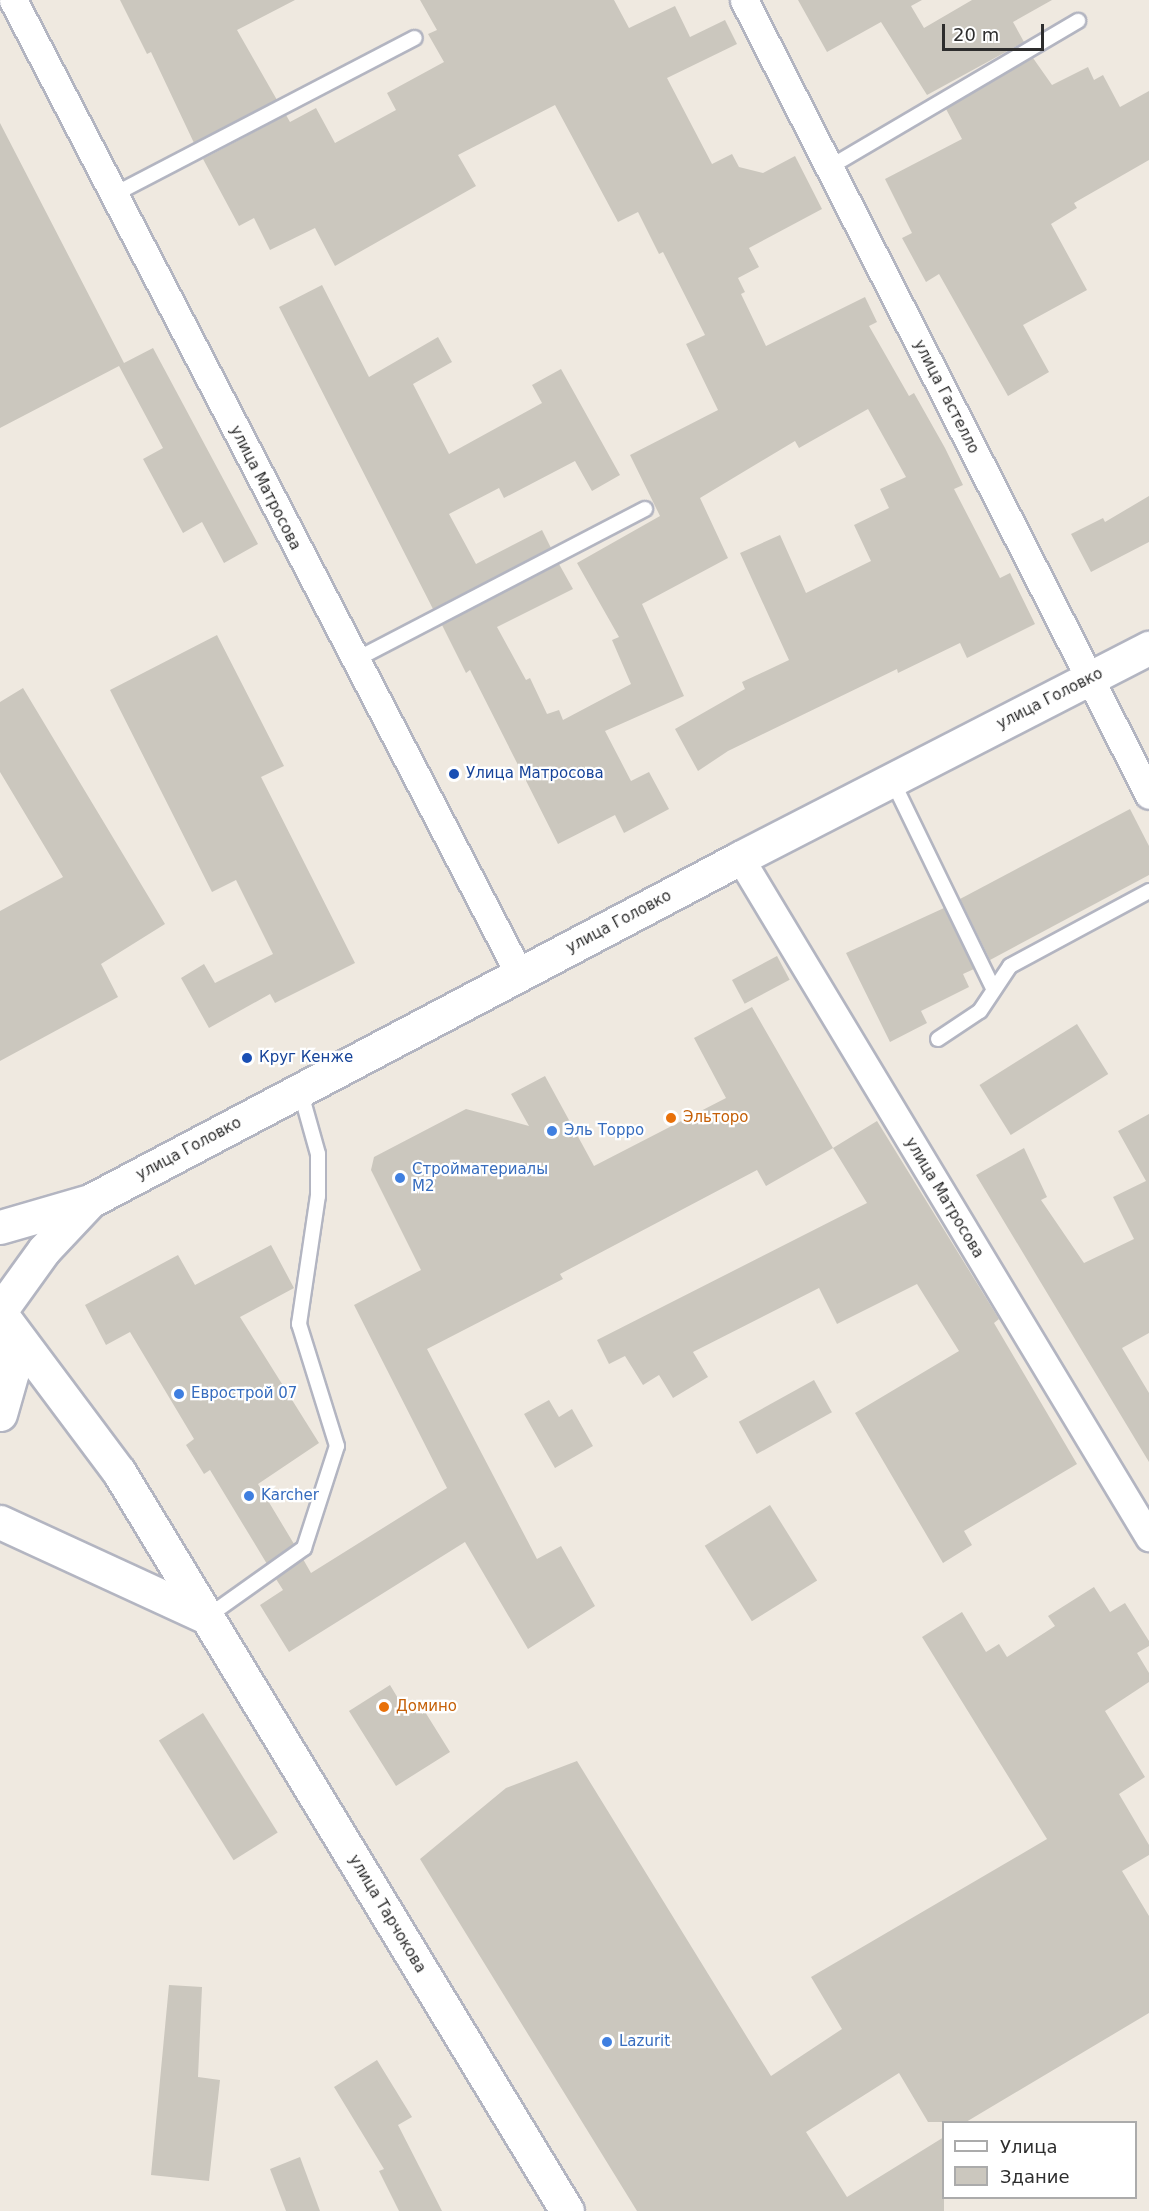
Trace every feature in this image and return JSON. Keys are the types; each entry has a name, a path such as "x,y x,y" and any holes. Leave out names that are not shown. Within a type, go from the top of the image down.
{"street":[{"name":"улица Матросова","path":"13,0 520,975"},
{"name":"улица Гастелло","path":"744,0 1149,795"},
{"name":"улица Головко","path":"90,1201 740,858 1149,648"},
{"name":"улица Матросова","path":"740,858 1149,1537"},
{"path":"0,1227 90,1201"},
{"path":"0,1414 12,1372 3,1316 44,1250 90,1201"},
{"name":"улица Тарчокова","path":"3,1316 120,1472 567,2211"},
{"path":"0,1522 207,1617"}],"lane":[{"path":"830,167 1078,21"},
{"path":"113,195 414,38"},
{"path":"355,660 645,509"},
{"path":"892,780 994,990"},
{"path":"938,1039 980,1011 1011,966 1149,891"},
{"path":"207,1617 304,1548 337,1446 300,1324 318,1196 318,1154 300,1090"}],"building":[{"path":"120,0 295,0 237,30 277,100 194,143 151,52 147,54"},
{"path":"420,0 614,0 629,28 675,6 690,37 725,20 737,44 667,78 712,164 732,154 739,167 763,173 795,156 822,209 749,248 759,267 738,278 745,292 741,294 766,346 865,297 877,322 869,326 909,396 914,393 945,448 963,485 954,489 1000,578 1010,573 1035,624 967,658 960,643 898,673 897,669 728,751 698,771 675,729 745,689 742,682 789,660 740,553 780,535 806,593 871,561 854,525 889,508 880,489 906,477 868,409 799,448 795,441 700,498 728,558 642,604 684,696 605,731 631,781 649,772 669,809 624,833 615,815 558,844 470,670 466,673 442,625 559,564 573,589 497,627 526,680 530,678 547,714 559,710 563,720 631,684 612,640 619,637 577,563 660,516 630,455 718,410 686,344 705,335 663,252 659,254 638,212 618,222 555,105 458,155 476,186 335,266 315,228 270,250 254,218 239,226 203,159 286,115 290,122 316,108 335,143 396,110 387,93 444,62 428,34 437,30"},
{"path":"798,0 922,0 911,6 924,28 972,0 1052,0 1013,22 1024,42 927,95 881,22 827,52"},
{"path":"1033,58 1052,85 1088,67 1094,80 1103,75 1120,107 1149,91 1149,160 1074,203 1077,208 1051,224 1087,290 1023,325 1049,372 1008,396 939,274 926,282 902,238 912,233 885,179 962,139 946,109"},
{"path":"0,123 124,363 153,348 258,544 224,563 202,522 183,533 143,459 163,448 119,366 0,428"},
{"path":"322,285 369,377 438,337 452,362 413,384 449,454 542,403 532,385 561,369 620,475 592,491 575,461 504,498 499,488 449,514 476,564 542,530 551,548 433,609 279,307"},
{"path":"1149,496 1149,542 1091,572 1071,534 1103,518 1105,522"},
{"path":"217,635 284,766 261,777 355,963 275,1003 270,994 209,1028 181,978 204,964 215,983 273,954 236,880 212,892 110,690"},
{"path":"23,688 165,924 101,964 118,997 0,1061 0,911 63,877 0,772 0,702"},
{"path":"1130,809 1149,846 1149,875 990,960 960,899"},
{"path":"944,908 974,969 963,974 969,987 921,1011 927,1023 890,1042 846,953"},
{"path":"777,956 790,980 745,1004 732,980"},
{"path":"752,1007 833,1148 766,1186 757,1170 560,1274 563,1279 427,1349 537,1559 561,1546 595,1606 528,1649 465,1542 289,1652 260,1605 283,1590 276,1579 303,1559 311,1573 447,1488 354,1305 421,1270 371,1170 374,1157 466,1109 529,1126 511,1094 545,1076 594,1166 726,1098 694,1038"},
{"path":"1077,1024 1108,1074 1011,1135 979,1085"},
{"path":"1149,1114 1149,1333 1122,1348 1149,1393 1149,1462 976,1175 1024,1148 1047,1197 1041,1200 1084,1263 1134,1239 1113,1197 1146,1181 1118,1131"},
{"path":"877,1121 999,1319 994,1323 1077,1464 964,1531 972,1545 943,1563 855,1413 959,1351 917,1284 837,1324 819,1288 693,1352 708,1377 673,1398 659,1375 643,1385 625,1356 609,1364 597,1340 867,1203 833,1148"},
{"path":"271,1245 294,1288 240,1317 319,1443 258,1484 294,1544 267,1564 210,1470 204,1474 186,1445 194,1439 130,1332 106,1345 85,1305 178,1255 195,1285"},
{"path":"814,1380 832,1412 757,1454 739,1422"},
{"path":"549,1400 559,1417 572,1409 593,1446 555,1468 524,1414"},
{"path":"770,1505 817,1580 752,1621 705,1546"},
{"path":"1094,1587 1110,1612 1125,1603 1149,1641 1149,1646 1137,1653 1149,1673 1149,1682 1105,1711 1145,1777 1119,1794 1149,1845 1149,1855 1122,1871 1149,1916 1149,2013 968,2121 928,2122 899,2073 806,2132 847,2197 942,2138 944,2211 637,2211 420,1859 506,1788 577,1761 771,2076 842,2029 811,1977 1047,1839 922,1637 962,1612 986,1652 999,1644 1007,1657 1055,1626 1048,1616"},
{"path":"390,1685 408,1715 422,1707 450,1752 396,1786 349,1711"},
{"path":"203,1713 278,1833 234,1860 159,1741"},
{"path":"169,1985 202,1987 198,2077 220,2080 209,2181 151,2175"},
{"path":"377,2060 412,2117 398,2125 442,2211 399,2211 379,2171 384,2169 334,2087"},
{"path":"300,2157 320,2211 286,2211 270,2169"}],"place":[{"name":"Улица Матросова","path":"454,774"},
{"name":"Круг Кенже","path":"247,1058"},
{"name":"Эльторо","path":"671,1118"},
{"name":"Эль Торро","path":"552,1131"},
{"name":"Стройматериалы М2","path":"400,1178"},
{"name":"Еврострой 07","path":"179,1394"},
{"name":"Kаrcher","path":"249,1496"},
{"name":"Домино","path":"384,1707"},
{"name":"Lazurit","path":"607,2042"}]}
